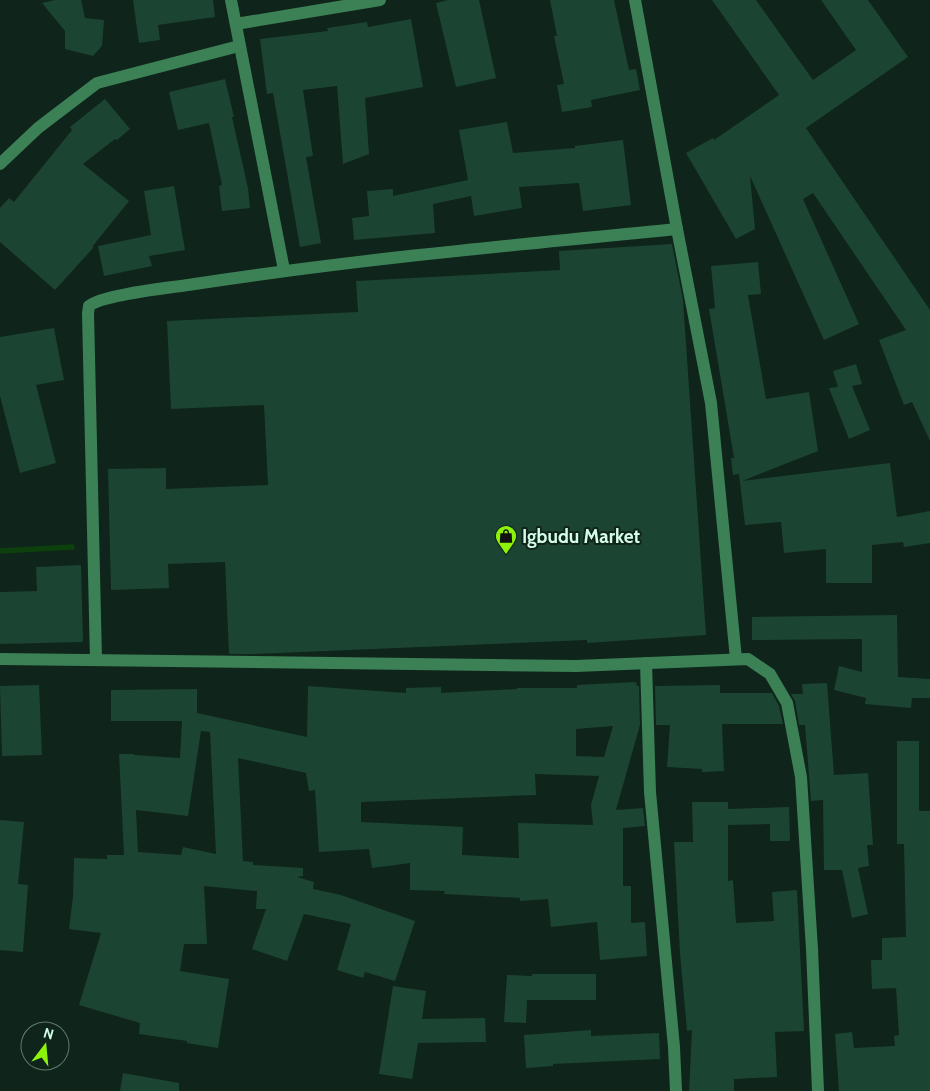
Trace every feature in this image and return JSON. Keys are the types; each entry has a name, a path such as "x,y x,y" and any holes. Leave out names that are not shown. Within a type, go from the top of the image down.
{"street":[{"path":"231,0 284,270"},
{"path":"236,24 380,0"},
{"path":"635,0 711,403 736,659"},
{"path":"0,164 38,128 97,83 239,46"},
{"path":"96,660 93,467 88,344 88,306 93,302 131,294 284,270 677,229"},
{"path":"0,659 576,666 748,659 770,674 787,703 801,777 812,949 818,1091"},
{"path":"646,663 650,792 674,1048 676,1091"}],"building":[{"path":"55,0 81,0 85,18 104,20 102,46 93,56 65,49 65,31 42,3"},
{"path":"133,0 213,0 215,17 158,25 160,40 139,43"},
{"path":"448,0 479,0 496,78 456,87 436,3"},
{"path":"550,0 614,0 629,70 636,69 640,90 591,100 592,107 562,112 557,85 564,84 554,36 557,36"},
{"path":"712,0 756,0 813,80 856,50 821,0 868,0 908,57 806,128 930,310 930,441 912,402 904,405 879,340 906,330 813,193 803,199 859,324 824,340 750,176 755,229 736,239 686,153 713,138 714,140 779,95"},
{"path":"411,19 423,87 365,98 369,154 343,164 337,86 303,90 313,156 306,157 321,243 300,247 273,93 267,94 260,39 328,31 327,28 367,22 368,27"},
{"path":"225,79 248,188 250,208 222,211 219,186 222,185 209,123 178,130 169,92"},
{"path":"105,99 130,129 83,164 129,201 92,247 94,247 55,290 0,242 0,208 9,198 14,202 72,130 70,127"},
{"path":"507,122 513,153 575,148 575,146 623,140 631,205 583,211 579,183 519,187 522,208 474,216 471,196 433,204 435,233 354,240 352,218 369,216 367,191 393,189 393,196 468,180 459,130"},
{"path":"174,186 185,250 149,256 152,266 104,276 98,246 151,235 144,191"},
{"path":"672,244 683,300 706,635 587,643 587,640 229,654 225,562 168,564 169,588 111,590 108,469 166,468 166,489 268,485 264,405 171,409 167,321 358,312 356,281 560,270 559,251"},
{"path":"758,262 761,294 748,295 766,399 809,392 818,451 742,481 890,463 897,517 930,511 930,543 904,547 903,542 872,545 872,583 826,583 826,549 784,553 781,522 745,525 739,474 733,475 731,458 734,458 709,309 715,308 711,266"},
{"path":"54,328 64,380 36,385 56,463 20,473 0,396 0,337"},
{"path":"856,364 862,384 852,386 870,430 849,439 829,388 838,387 833,371"},
{"path":"81,565 83,642 0,644 0,592 37,591 36,567"},
{"path":"897,615 898,677 930,679 930,698 912,698 911,708 865,704 866,698 834,690 839,666 862,672 862,639 752,640 752,617"},
{"path":"636,682 637,686 639,686 640,725 616,810 643,808 645,826 623,828 623,886 631,886 631,923 645,922 647,956 600,960 597,922 551,927 548,899 520,901 520,898 444,894 445,891 410,890 410,863 372,868 369,849 319,852 315,790 309,791 306,773 238,758 243,861 253,862 253,865 303,868 303,876 297,877 314,882 313,889 341,895 415,921 395,981 365,972 363,978 337,970 351,924 304,914 287,961 252,949 266,909 256,909 257,891 204,886 207,944 184,944 180,971 229,979 218,1048 139,1034 140,1023 79,1005 101,933 69,929 73,896 74,858 107,859 107,855 124,855 119,754 180,758 182,721 111,721 111,690 197,689 197,713 307,737 308,686 406,693 406,688 441,687 441,693 517,688 577,688 577,685","holes":["613,726 604,757 576,756 576,729","201,731 210,732 216,854 183,847 181,855 138,852 136,810 188,816","535,774 599,776 591,805 593,825 518,823 519,858 462,855 463,827 361,822 361,802 536,795"]},
{"path":"827,683 834,775 868,773 873,845 867,845 869,866 858,868 868,914 852,918 842,870 824,870 823,800 811,801 805,725 799,725 795,701 791,694 803,694 802,684"},
{"path":"39,685 42,755 2,756 0,686"},
{"path":"720,685 720,693 772,693 779,706 783,724 722,724 724,771 702,772 702,769 667,767 670,725 656,725 655,686"},
{"path":"897,741 919,741 919,811 930,811 930,1091 839,1091 835,1034 852,1032 854,1048 895,1046 894,1036 899,1035 896,988 872,989 871,960 882,960 882,938 906,937 904,844 897,844"},
{"path":"692,802 728,802 728,809 789,807 790,841 770,841 770,824 728,825 728,881 733,880 736,923 774,921 772,892 797,890 804,1031 775,1032 777,1077 734,1079 734,1091 689,1091 692,1030 687,1031 680,953 674,842 693,842"},
{"path":"0,820 24,822 18,884 28,885 23,952 0,950"},
{"path":"532,974 596,974 596,1000 527,1000 526,1023 504,1022 507,975 532,976"},
{"path":"393,986 426,991 422,1019 485,1018 486,1042 418,1043 412,1079 379,1074"},
{"path":"591,1030 591,1036 659,1033 660,1059 553,1064 553,1066 526,1068 524,1035"},
{"path":"123,1073 179,1083 179,1091 120,1091"}],"waterway":[{"path":"0,551 72,547"}],"place":[{"name":"Igbudu Market","path":"506,555"}]}
